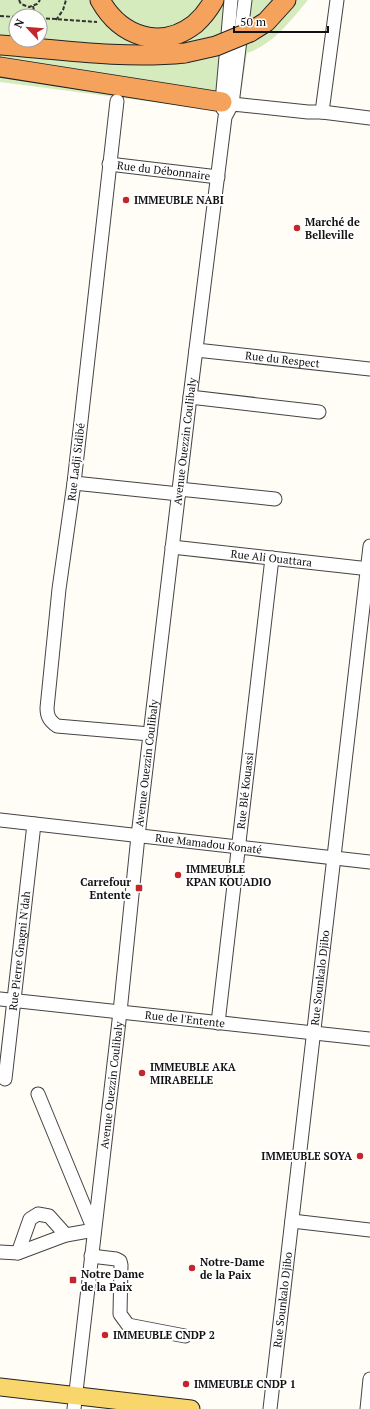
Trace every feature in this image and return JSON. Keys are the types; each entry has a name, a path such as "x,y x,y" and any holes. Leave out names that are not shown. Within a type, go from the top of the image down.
{"highway":[{"path":"100,0 110,16 124,28 140,36 157,38 178,34 195,24 207,12 214,0"},
{"path":"0,45 128,55 158,56 185,53 216,46 250,32 266,22 286,0"},
{"path":"0,67 226,108"}],"main road":[{"path":"0,1387 74,1402 190,1409"}],"street":[{"name":"Avenue Ouezzin Coulibaly","path":"226,108 231,0"},
{"name":"Avenue Ouezzin Coulibaly","path":"74,1402 120,1012 138,836 190,397 226,108 245,0"},
{"path":"322,112 337,0"},
{"name":"Rue Ladji Sidibé","path":"117,101 74,483 59,589 46,708 47,715 51,722 57,726 150,734"},
{"path":"226,108 322,112 370,118"},
{"name":"Rue du Débonnaire","path":"109,164 218,177"},
{"name":"Rue du Respect","path":"196,350 370,369"},
{"path":"190,397 319,412"},
{"path":"74,483 275,499"},
{"name":"Rue Sounkalo Djibo","path":"270,1409 369,569 370,546"},
{"name":"Rue Ali Ouattara","path":"172,547 369,569"},
{"name":"Rue Blé Kouassi","path":"218,1023 272,558"},
{"name":"Rue Mamadou Konaté","path":"0,820 370,862"},
{"name":"Rue Pierre Gnagni N'dah","path":"5,1078 34,824"},
{"name":"Rue de l'Entente","path":"0,999 370,1040"},
{"path":"0,1252 18,1253 66,1235 94,1230 38,1094"},
{"path":"18,1253 30,1219 38,1214 49,1216 66,1235"},
{"path":"292,1221 370,1230"},
{"path":"91,1256 116,1259 120,1261 120,1314 128,1325 185,1336"},
{"path":"367,1409 370,1379"}],"path":[{"path":"19,0 25,6 33,6 40,0"},
{"path":"56,20 63,10 66,0"},
{"path":"48,19 98,22"}],"green space":[{"path":"0,0 308,0 273,38 247,53 238,113 0,82"}],"place":[{"name":"IMMEUBLE NABI","path":"126,200"},
{"name":"Marché de Belleville","path":"297,228"},
{"name":"IMMEUBLE KPAN KOUADIO","path":"178,875"},
{"name":"Carrefour Entente","path":"139,888"},
{"name":"IMMEUBLE AKA MIRABELLE","path":"142,1073"},
{"name":"IMMEUBLE SOYA","path":"360,1156"},
{"name":"Notre-Dame de la Paix","path":"192,1268"},
{"name":"Notre Dame de la Paix","path":"73,1280"},
{"name":"IMMEUBLE CNDP 2","path":"105,1335"},
{"name":"IMMEUBLE CNDP 1","path":"186,1384"}]}
